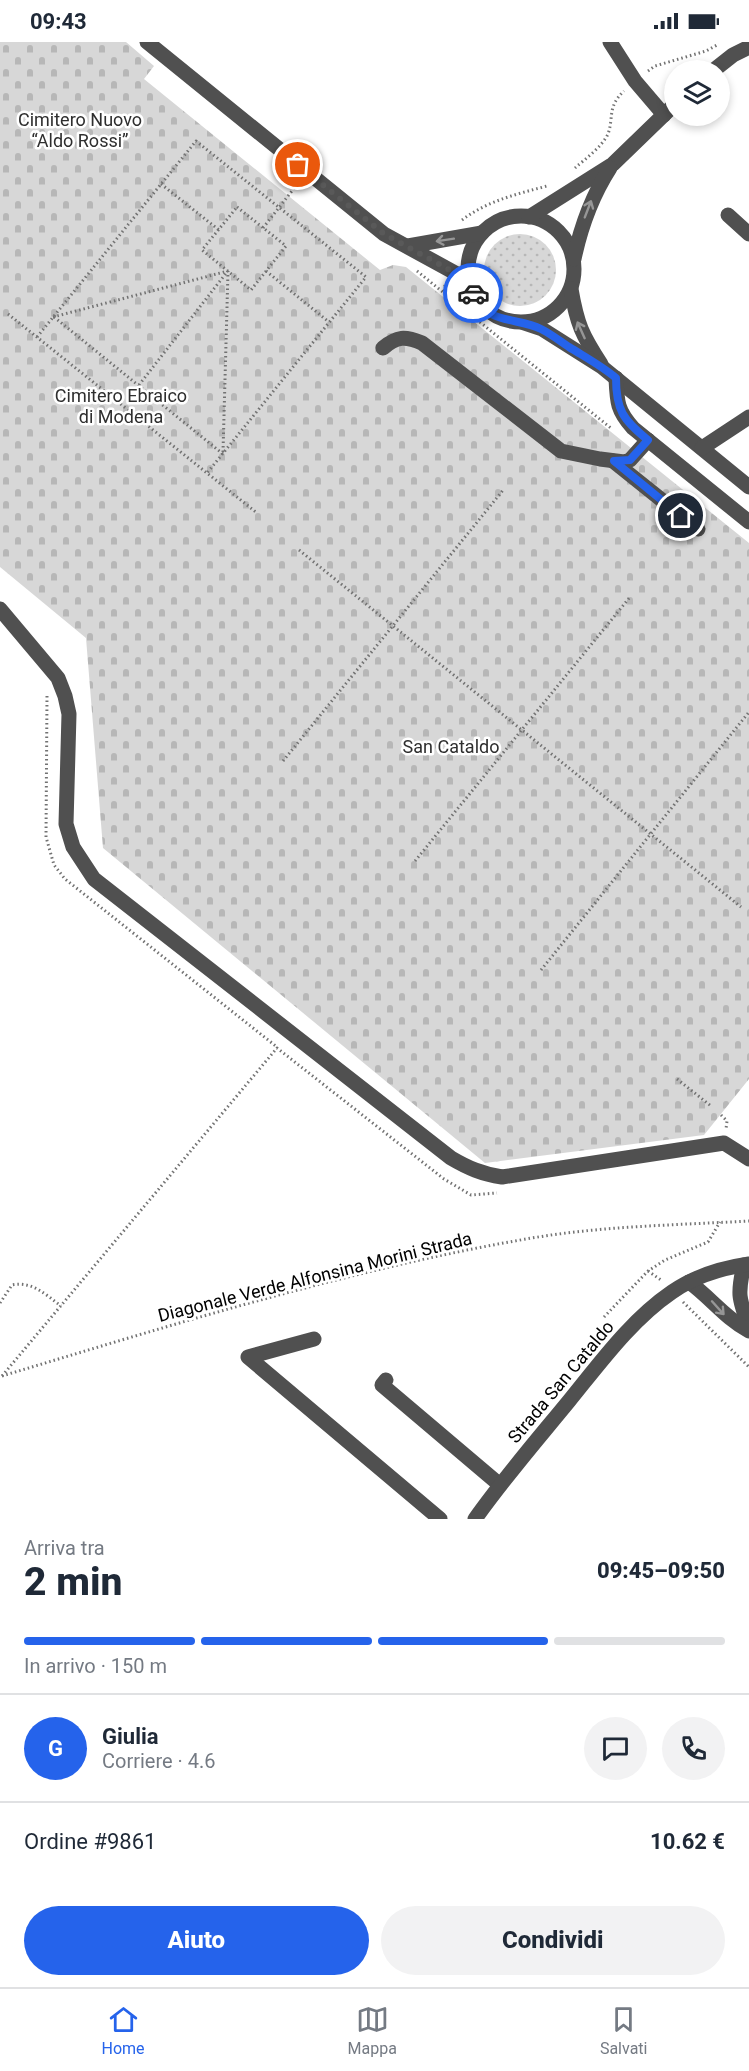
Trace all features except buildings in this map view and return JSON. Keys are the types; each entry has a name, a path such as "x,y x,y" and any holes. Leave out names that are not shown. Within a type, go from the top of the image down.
{"street":[{"path":"147,42 384,234 468,280"},
{"path":"610,42 635,81 664,105"},
{"path":"727,60 749,47"},
{"path":"603,367 582,335 576,320 571,290 579,236 597,189 614,164 664,116"},
{"path":"529,217 614,164"},
{"path":"728,215 749,234"},
{"path":"574,259 570,247 553,226 529,217 516,216 503,219 482,233 469,255 468,280 476,298 488,312 505,321 524,323 542,329 603,367 749,487"},
{"path":"408,246 482,233"},
{"path":"524,323 539,320 552,313 563,303 571,290"},
{"path":"383,348 396,338 422,343 561,452 614,461 630,460 648,440"},
{"path":"616,378 621,414 633,428 749,522"},
{"path":"702,448 749,417"},
{"path":"614,461 698,530"},
{"path":"0,609 58,678 65,696 69,714 66,824 73,847 94,879 451,1158 469,1169 502,1177 724,1143 749,1159"},
{"path":"747,1264 739,1288 749,1327"},
{"name":"Strada San Cataldo","path":"475,1519 500,1485 616,1344 652,1308 688,1282 716,1271 747,1264"},
{"path":"688,1282 707,1295 721,1313 749,1332"},
{"path":"314,1339 248,1357 440,1519"},
{"path":"386,1380 382,1385 500,1485"}],"path":[{"path":"37,337 196,141 366,277 207,473"},
{"path":"263,228 302,179"},
{"path":"161,184 219,230"},
{"path":"237,207 286,246 252,290 202,250 219,230 237,207"},
{"path":"53,317 228,271"},
{"path":"139,386 228,271"},
{"path":"223,454 228,271"},
{"path":"266,271 329,322"},
{"path":"8,314 257,513"},
{"path":"53,317 223,454"},
{"path":"283,762 504,489"},
{"path":"300,550 741,907"},
{"path":"415,861 630,597"},
{"path":"541,970 749,712"},
{"path":"1,1376 277,1048 444,1179 471,1195 505,1191"},
{"path":"677,1079 711,1106"},
{"name":"Diagonale Verde Alfonsina Morini Strada","path":"1,1376 264,1300 397,1266 533,1238 609,1229 749,1221"},
{"path":"604,1317 648,1271 665,1260 708,1242 720,1222"},
{"path":"648,1271 660,1279 749,1367"},
{"path":"0,1303 12,1285 23,1283 43,1292 60,1306"}],"green space":[{"name":"San Cataldo","path":"0,42 126,42 154,66 144,79 380,270 393,265 406,267 749,543 749,1079 704,1135 485,1163 103,848 86,638 0,567"},
{"path":"520,234 540,240 550,250 556,270 550,290 540,300 520,306 500,300 490,290 484,270 490,250 500,240"}],"way so far":[{"path":"298,165 384,234 468,280 473,293"}],"route":[{"path":"473,293 488,312 505,321 524,323 542,329 603,367 616,378 616,392 621,414 648,440 630,460 614,461 681,516"}],"park label":[{"name":"Cimitero Nuovo “Aldo Rossi”","path":"80,130"},
{"name":"Cimitero Ebraico di Modena","path":"121,406"}]}
